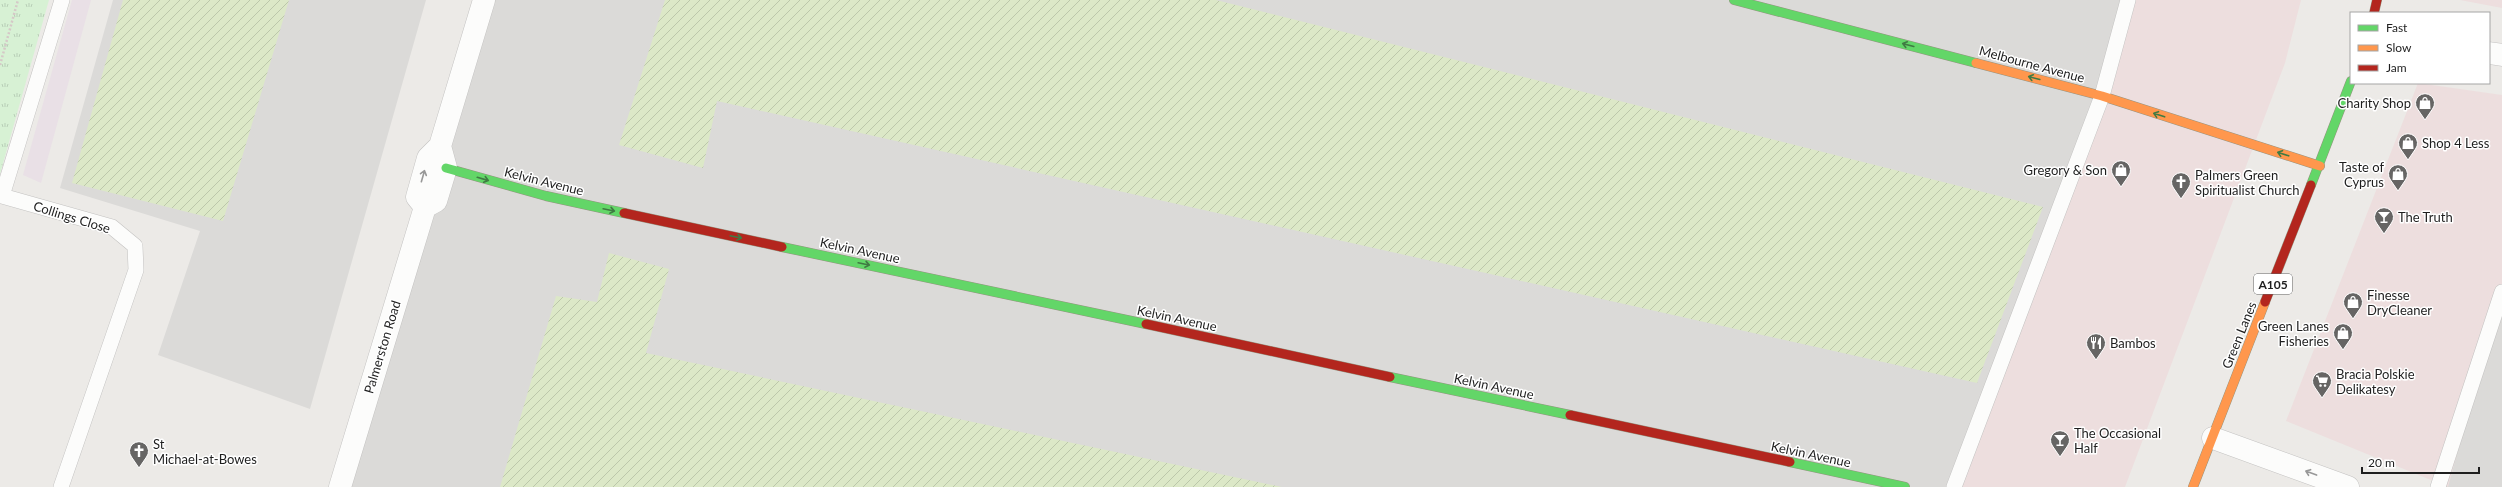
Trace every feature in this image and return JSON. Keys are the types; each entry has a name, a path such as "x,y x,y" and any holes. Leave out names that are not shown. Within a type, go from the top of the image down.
{"street":[{"path":"425,207 417,197 428,158 440,146 484,0"},
{"name":"Melbourne Avenue","path":"1734,0 2102,96 2320,166"},
{"path":"2374,12 2377,0"},
{"path":"2490,53 2502,55"},
{"name":"Green Lanes","path":"2194,487 2320,166 2350,84"},
{"path":"440,146 446,168"},
{"name":"Palmerston Road","path":"340,487 425,207 436,201 446,168"},
{"name":"Kelvin Avenue","path":"446,168 546,196 1905,487"},
{"path":"2213,438 2348,487"}],"lane":[{"name":"Collings Close","path":"60,487 136,270 135,246 112,227 2,196 62,0"},
{"path":"1954,487 2102,96 2128,0"},
{"path":"2438,487 2502,292"}],"path":[{"path":"0,65 18,0"}],"shaded area":[{"path":"72,0 91,0 41,183 23,175"},
{"path":"113,0 426,0 310,409 158,355 200,231 60,188"},
{"path":"484,0 2128,0 2102,96 1954,487 342,487"},
{"path":"2128,0 2301,0 2285,63 2125,487 1954,487 2102,96"},
{"path":"2460,0 2502,0 2502,8"},
{"path":"2418,84 2502,95 2502,289 2448,487 2286,421"},
{"path":"2502,298 2502,487 2433,487"}],"green space":[{"path":"0,0 49,0 0,174"},
{"path":"123,0 289,0 223,221 72,183"},
{"path":"665,0 1216,0 2043,207 1977,383 717,101 703,168 619,145"},
{"path":"609,253 669,269 646,353 1282,487 500,487 556,296 597,302"}],"traffic: fast":[{"path":"1734,0 1976,63"},
{"path":"2311,185 2350,84"},
{"path":"446,168 546,196 624,213"},
{"path":"782,247 1146,324"},
{"path":"1390,377 1570,415"},
{"path":"1790,462 1905,487"}],"traffic: slow":[{"path":"1976,63 2102,96 2320,166"},
{"path":"2193,487 2265,302"}],"traffic: jam":[{"path":"2374,12 2377,0"},
{"path":"2265,302 2311,185"},
{"path":"624,213 782,247"},
{"path":"1146,324 1390,377"},
{"path":"1570,415 1790,462"}],"place":[{"name":"Charity Shop","path":"2425,120"},
{"name":"Shop 4 Less","path":"2408,160"},
{"name":"Gregory & Son","path":"2121,187"},
{"name":"Taste of Cyprus","path":"2398,191"},
{"name":"Palmers Green Spiritualist Church","path":"2181,199"},
{"name":"The Truth","path":"2384,234"},
{"name":"Finesse DryCleaner","path":"2353,319"},
{"name":"Green Lanes Fisheries","path":"2343,350"},
{"name":"Bambos","path":"2096,360"},
{"name":"Bracia Polskie Delikatesy","path":"2322,398"},
{"name":"The Occasional Half","path":"2060,457"},
{"name":"St Michael-at-Bowes","path":"139,468"}]}
